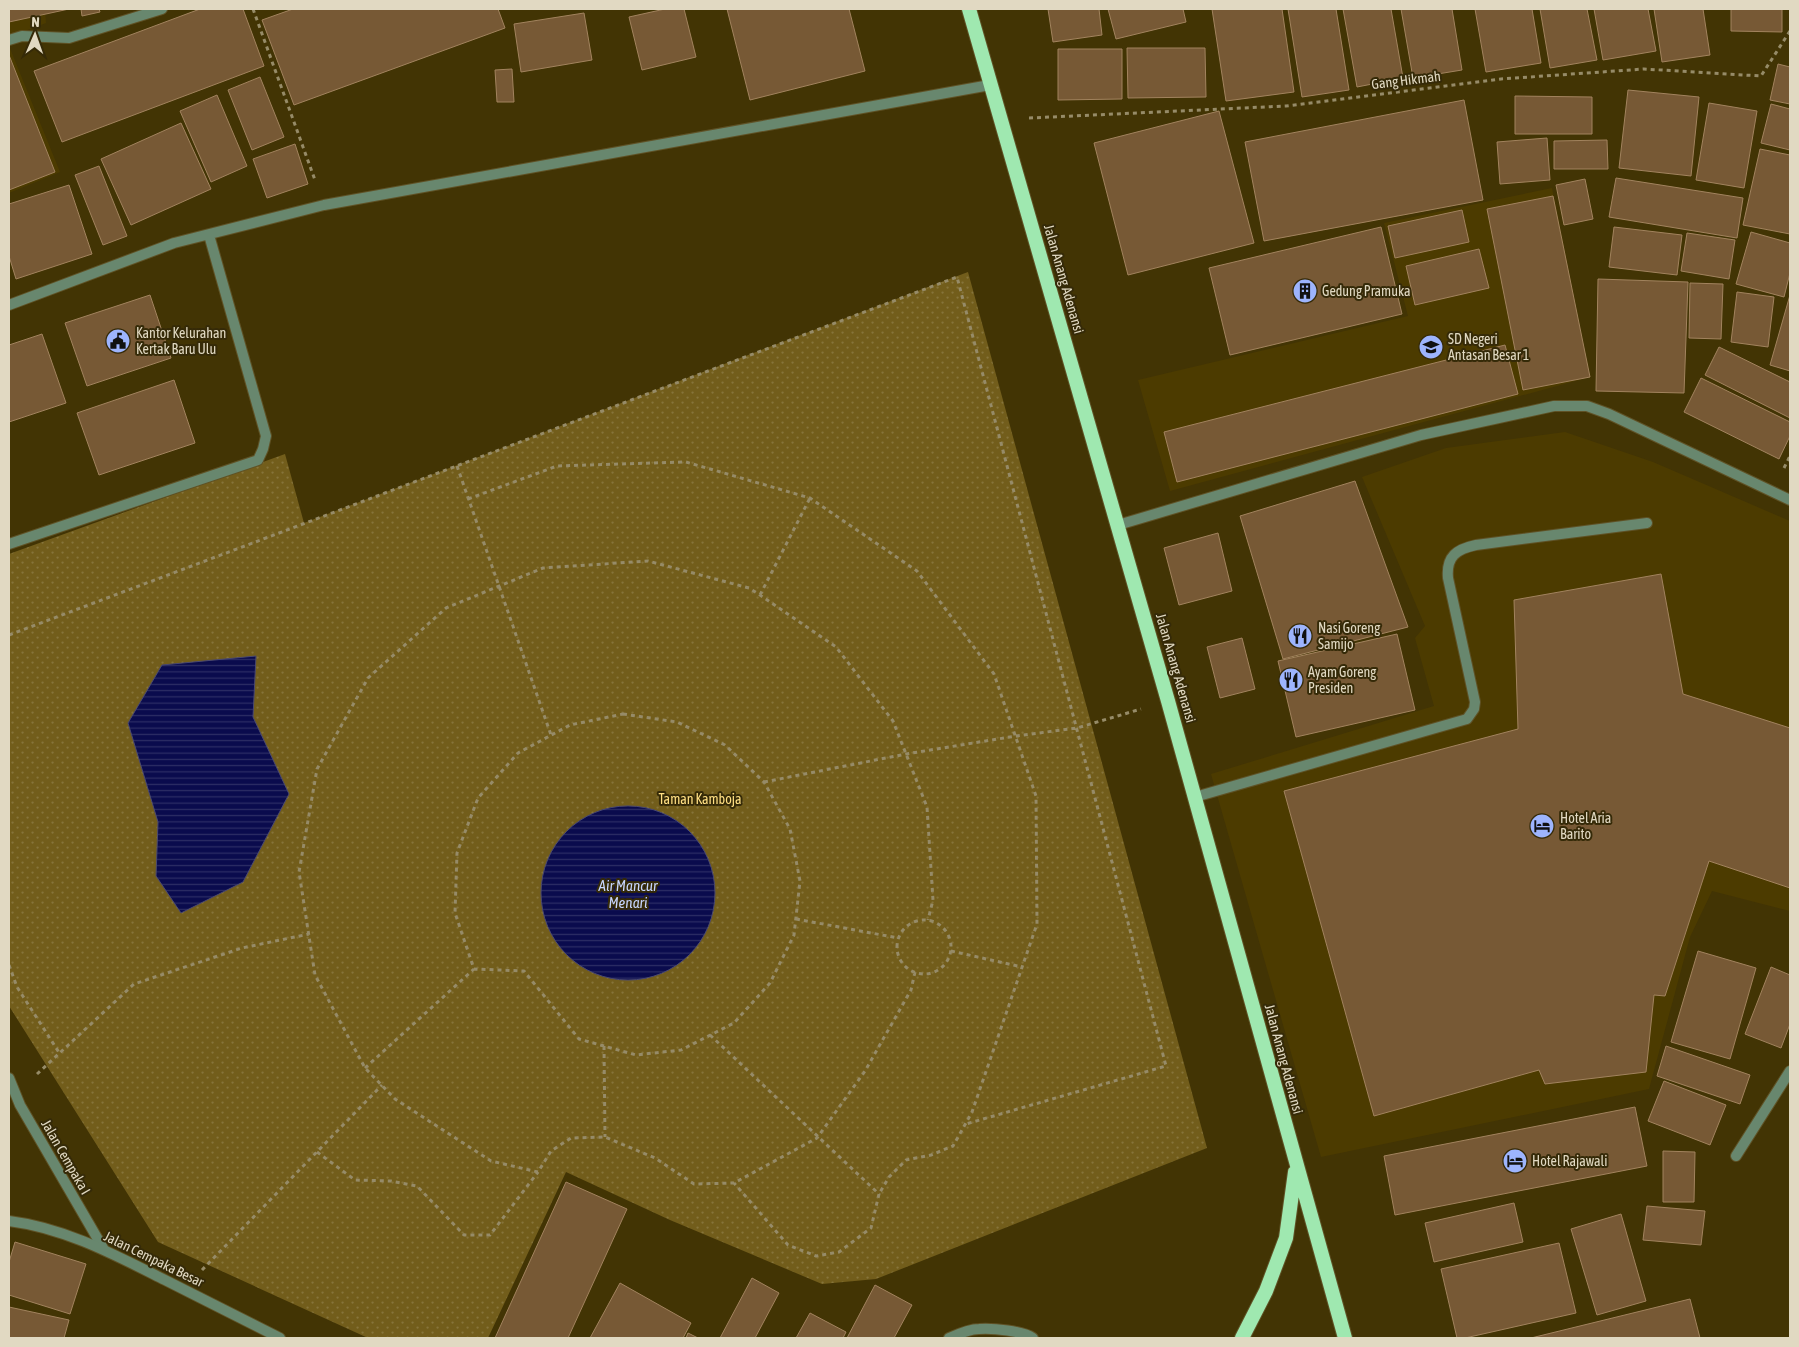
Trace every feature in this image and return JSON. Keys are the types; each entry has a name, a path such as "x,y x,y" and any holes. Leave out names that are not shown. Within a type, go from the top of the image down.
{"highway":[{"name":"Jalan Anang Adenansi","path":"969,9 1168,701 1345,1338"},
{"path":"1242,1338 1266,1291 1286,1238 1296,1165"}],"street":[{"path":"9,40 22,36 69,38 162,9"},
{"path":"9,306 174,243 324,205 990,84"},
{"path":"9,544 258,460 266,436 208,235"},
{"path":"1118,525 1421,435 1554,406 1587,406 1609,414 1790,500"},
{"path":"1195,797 1467,719 1474,709 1475,702 1448,578 1448,567 1454,554 1462,549 1476,545 1647,523"},
{"path":"1736,1156 1790,1071"},
{"name":"Jalan Cempaka I","path":"9,1078 20,1105 103,1248"},
{"name":"Jalan Cempaka Besar","path":"9,1221 48,1229 103,1248 280,1338"},
{"path":"949,1338 979,1329 1005,1330 1033,1338"}],"path":[{"path":"253,9 324,205"},
{"name":"Gang Hikmah","path":"1001,119 1286,106 1500,79 1644,69 1761,76 1790,31"},
{"path":"9,635 957,276 1166,1066 966,1124"},
{"path":"468,499 557,466 686,462 810,498 916,571 994,674 1036,796 1037,924 994,1052 966,1124 953,1146 931,1155 906,1160 889,1177 878,1194 871,1228 839,1252 816,1256 788,1245 734,1183"},
{"path":"457,466 551,735"},
{"path":"760,595 810,498"},
{"path":"538,1172 491,1162 395,1099 365,1068 315,975 299,872 317,769 368,678 446,608 543,568 648,560 749,588 760,595 836,647 893,720 926,807 933,900 928,920"},
{"path":"764,782 906,754 1078,728 1168,701"},
{"path":"365,1068 474,969 524,972 579,1039 636,1055 681,1050 734,1022 770,983 794,935 800,882 790,829 764,782 725,745 676,722 623,714 570,725 518,753 478,798 457,853 455,913 474,969"},
{"path":"796,919 898,938"},
{"path":"918,920 928,920 943,928 952,943 949,959 936,971 928,974 915,972 903,964 898,956 898,938 910,924 918,920"},
{"path":"15,1094 134,984 242,948 309,934"},
{"path":"951,951 1022,967"},
{"path":"9,965 17,987 60,1054"},
{"path":"316,1152 356,1180 391,1181 418,1186 464,1235 490,1235 538,1172 551,1151 571,1138 605,1137 655,1158 694,1184 734,1183 817,1138 865,1071 911,990 915,972"},
{"path":"710,1035 878,1194"},
{"path":"604,1046 605,1137"},
{"path":"198,1275 382,1085"}],"shaded area":[{"path":"9,9 45,9 46,23 9,37"},
{"path":"9,46 60,172 9,193"},
{"name":"SD Negeri Antasan Besar 1","path":"1552,188 1590,377 1170,491 1138,380 1408,316 1384,223"},
{"path":"1565,432 1653,462 1790,521 1790,911 1712,891 1690,937 1649,1089 1321,1157 1211,774 1434,706 1415,638 1425,626 1362,477 1446,448"}],"green space":[{"name":"Taman Kamboja","path":"968,272 1207,1148 876,1279 822,1284 670,1220 566,1172 488,1338 368,1338 158,1242 9,1006 9,554 285,454 304,523"}],"water":[{"path":"256,656 253,717 289,794 243,882 181,913 156,876 158,822 128,723 162,665"},
{"name":"Air Mancur Menari","path":"637,806 661,812 677,820 690,831 701,844 709,860 714,876 714,910 709,926 701,942 690,955 677,966 653,977 637,980 619,980 603,977 579,966 555,942 542,910 541,884 544,868 555,844 579,820 611,807"}],"building":[{"path":"9,9 69,9 9,22"},
{"path":"81,9 99,9 100,12 82,16"},
{"path":"200,9 243,9 264,66 62,142 34,71"},
{"path":"293,9 498,9 505,28 294,105 262,20"},
{"path":"665,9 684,9 696,57 642,70 629,17"},
{"path":"727,9 849,9 865,71 750,100"},
{"path":"1048,9 1099,9 1102,35 1053,42"},
{"path":"1108,9 1183,9 1186,22 1116,39"},
{"path":"1212,9 1282,9 1294,92 1226,101"},
{"path":"1288,9 1336,9 1349,90 1302,97"},
{"path":"1343,9 1391,9 1403,78 1357,87"},
{"path":"1401,9 1452,9 1462,70 1413,78"},
{"path":"1475,9 1532,9 1541,63 1486,72"},
{"path":"1540,9 1587,9 1597,60 1550,68"},
{"path":"1594,9 1648,9 1656,51 1603,60"},
{"path":"1654,9 1703,9 1710,55 1662,62"},
{"path":"1731,9 1782,9 1782,32 1731,31"},
{"path":"584,13 592,60 521,72 514,24"},
{"path":"1127,48 1205,48 1206,97 1128,98"},
{"path":"1058,49 1122,49 1122,99 1058,100"},
{"path":"9,55 55,172 9,190"},
{"path":"1778,64 1790,67 1790,104 1770,100"},
{"path":"512,69 514,102 497,102 495,70"},
{"path":"260,77 284,137 252,150 228,90"},
{"path":"1628,90 1699,97 1691,176 1619,168"},
{"path":"217,95 247,166 211,182 180,111"},
{"path":"1515,96 1592,97 1592,134 1515,134"},
{"path":"1464,100 1483,200 1264,241 1245,142"},
{"path":"1709,103 1757,111 1744,188 1696,180"},
{"path":"1771,104 1790,109 1790,150 1761,143"},
{"path":"1219,111 1254,243 1128,275 1094,143"},
{"path":"181,123 211,189 131,225 101,159"},
{"path":"1547,138 1550,180 1500,184 1497,142"},
{"path":"1607,140 1608,169 1554,169 1554,141"},
{"path":"295,144 308,184 267,198 253,159"},
{"path":"1760,149 1790,155 1790,234 1743,225"},
{"path":"99,166 127,236 103,245 75,175"},
{"path":"1616,178 1743,198 1737,238 1609,217"},
{"path":"1585,179 1593,219 1564,225 1556,185"},
{"path":"69,185 92,254 16,279 9,256 9,204"},
{"path":"1553,196 1590,377 1523,390 1487,209"},
{"path":"1462,210 1469,242 1395,258 1388,226"},
{"name":"Gedung Pramuka","path":"1381,227 1402,314 1230,355 1209,268"},
{"path":"1614,227 1682,235 1677,275 1609,267"},
{"path":"1751,232 1790,243 1790,273 1784,297 1736,284"},
{"path":"1687,233 1735,240 1729,279 1681,271"},
{"path":"1479,249 1489,288 1415,305 1406,266"},
{"path":"1598,279 1688,282 1684,393 1596,391"},
{"path":"1690,283 1723,284 1721,339 1689,338"},
{"path":"1737,292 1774,297 1768,347 1731,342"},
{"name":"Kantor Kelurahan Kertak Baru Ulu","path":"150,295 171,358 87,386 65,323"},
{"path":"1790,295 1790,371 1770,365"},
{"path":"42,334 66,403 9,422 9,345"},
{"path":"1505,345 1518,394 1177,482 1164,432"},
{"path":"1719,347 1790,382 1790,418 1705,375"},
{"path":"1701,378 1790,422 1790,436 1779,459 1684,412"},
{"path":"174,380 195,443 99,475 77,413"},
{"path":"1355,481 1408,627 1283,659 1240,516"},
{"path":"1218,533 1232,591 1179,605 1164,548"},
{"name":"Hotel Aria Barito","path":"1661,574 1683,694 1790,728 1790,888 1709,861 1665,996 1654,995 1646,1072 1545,1084 1539,1070 1374,1116 1284,791 1518,729 1514,600"},
{"path":"1397,634 1415,710 1296,737 1278,661"},
{"path":"1242,638 1255,689 1220,698 1207,647"},
{"path":"1698,951 1756,968 1730,1059 1671,1042"},
{"path":"1771,967 1790,975 1790,1024 1781,1048 1745,1034"},
{"path":"1666,1046 1750,1075 1740,1104 1657,1076"},
{"path":"1664,1081 1726,1105 1710,1145 1648,1121"},
{"name":"Hotel Rajawali","path":"1635,1107 1647,1166 1395,1215 1384,1156"},
{"path":"1663,1151 1695,1152 1694,1202 1663,1202"},
{"path":"566,1182 627,1209 568,1338 495,1338"},
{"path":"1514,1203 1523,1242 1434,1262 1425,1223"},
{"path":"1647,1206 1705,1211 1701,1245 1643,1240"},
{"path":"1621,1214 1646,1301 1597,1315 1571,1229"},
{"path":"15,1242 86,1264 70,1314 9,1295 9,1262"},
{"path":"1559,1243 1576,1313 1465,1338 1457,1338 1441,1269"},
{"path":"752,1278 779,1293 755,1338 720,1338"},
{"path":"620,1283 691,1323 683,1338 590,1338"},
{"path":"875,1285 912,1305 894,1338 847,1338"},
{"path":"1690,1299 1700,1338 1531,1338"},
{"path":"9,1307 69,1320 64,1338 9,1338"},
{"path":"810,1313 846,1332 843,1338 796,1338"},
{"path":"688,1333 698,1338 686,1338"}],"place":[{"name":"Gedung Pramuka","path":"1305,291"},
{"name":"Kantor Kelurahan Kertak Baru Ulu","path":"118,341"},
{"name":"SD Negeri Antasan Besar 1","path":"1431,347"},
{"name":"Nasi Goreng Samijo","path":"1300,636"},
{"name":"Ayam Goreng Presiden","path":"1291,680"},
{"name":"Hotel Aria Barito","path":"1542,826"},
{"name":"Hotel Rajawali","path":"1515,1161"}]}
